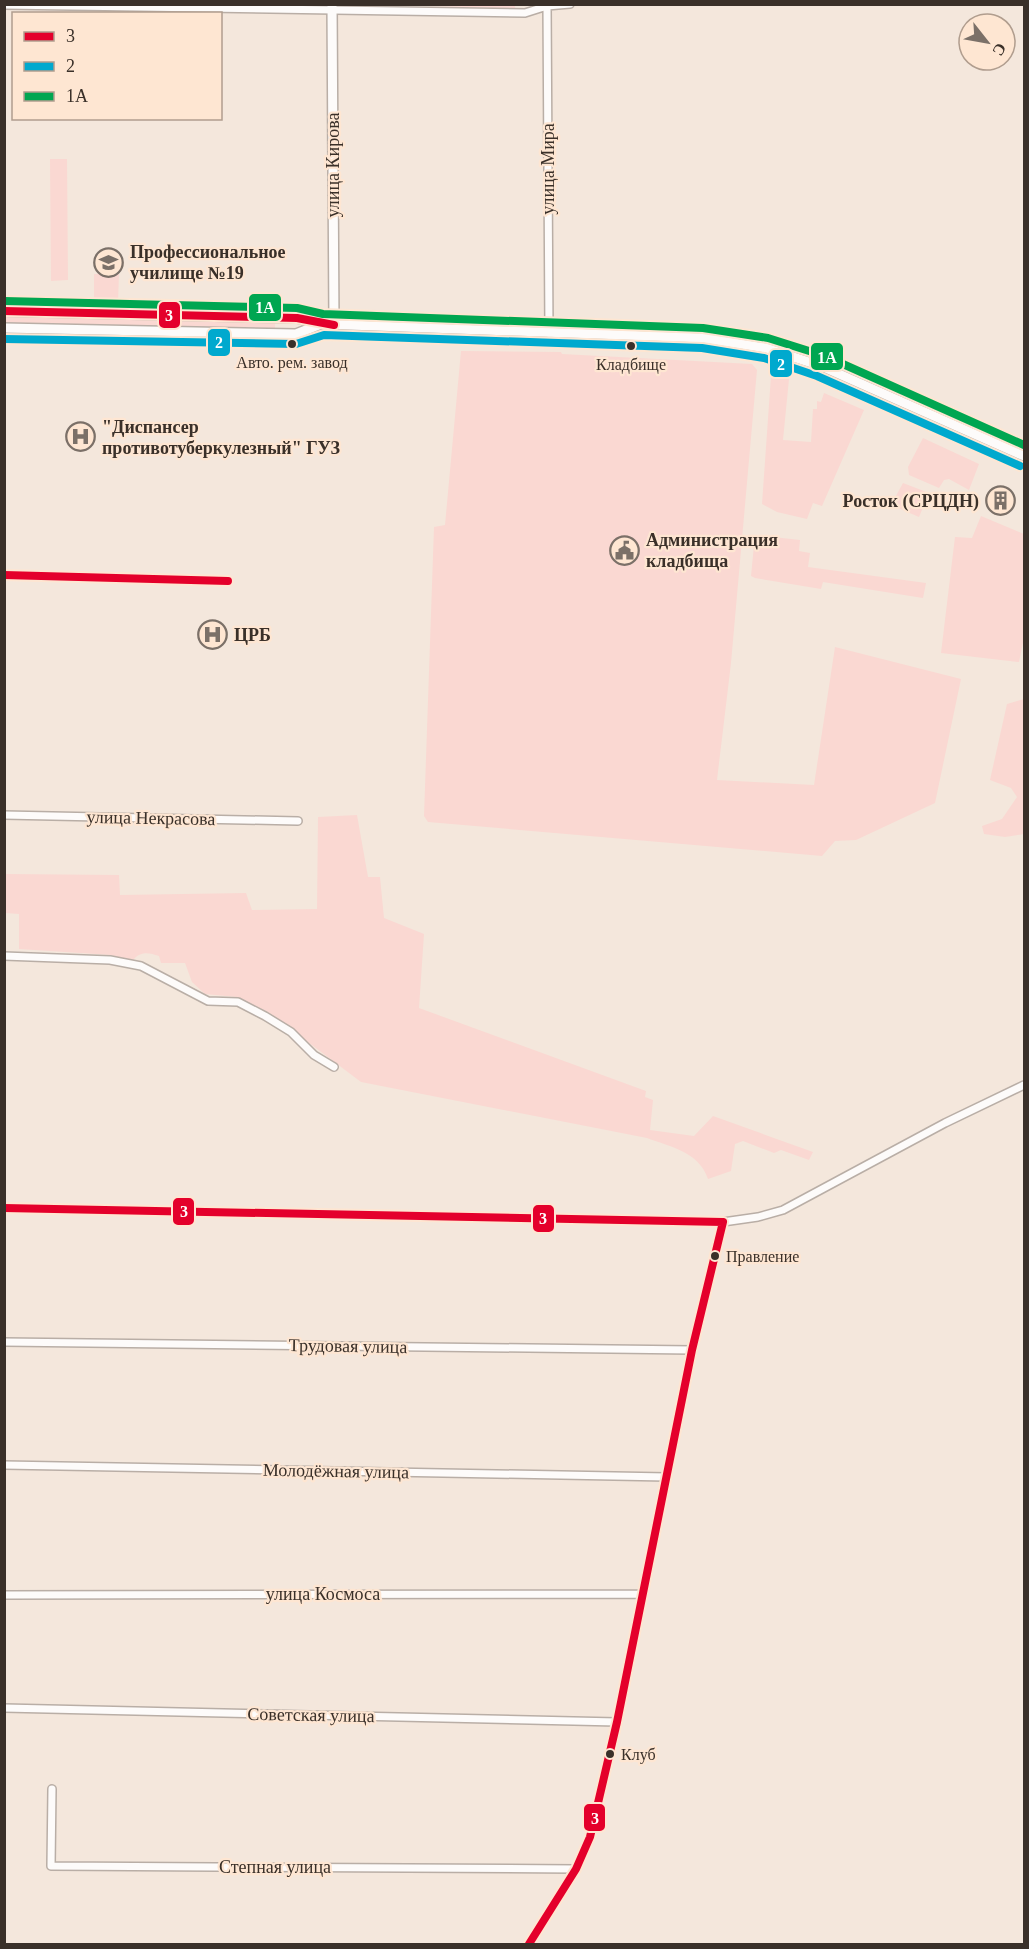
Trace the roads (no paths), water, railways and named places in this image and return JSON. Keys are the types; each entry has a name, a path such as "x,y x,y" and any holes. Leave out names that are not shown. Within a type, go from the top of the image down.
{"main road":[{"name":"улица Кирова","path":"332,8 334,325"},
{"path":"4,311 297,318 334,325 703,338 766,348 820,366 1024,456"},
{"path":"4,328 296,334 322,324"}],"street":[{"path":"4,5 332,8 525,13 546,5 570,4"},
{"name":"улица Мира","path":"546,5 549,333"},
{"path":"4,574 228,581"},
{"name":"улица Некрасова","path":"4,815 298,821"},
{"path":"4,956 110,960 141,966 208,1001 238,1002 265,1016 291,1032 314,1055 334,1067"},
{"path":"4,1208 723,1222 758,1217 783,1210 945,1123 1024,1085"},
{"path":"529,1944 576,1869 590,1837 617,1722 693,1350 723,1222"},
{"name":"Трудовая улица","path":"4,1342 693,1350"},
{"name":"Молодёжная улица","path":"4,1465 667,1477"},
{"name":"улица Космоса","path":"4,1595 642,1594"},
{"name":"Советская улица","path":"4,1708 617,1722"},
{"name":"Степная улица","path":"52,1789 51,1866 576,1869"}],"place":[{"name":"Профессиональное училище №19","path":"109,262"},
{"name":"Авто. рем. завод","path":"292,344"},
{"name":"Кладбище","path":"631,346"},
{"name":"\"Диспансер противотуберкулезный\" ГУЗ","path":"81,437"},
{"name":"Росток (СРЦДН)","path":"1000,501"},
{"name":"Администрация кладбища","path":"625,550"},
{"name":"ЦРБ","path":"213,635"},
{"name":"Правление","path":"715,1256"},
{"name":"Клуб","path":"610,1754"}]}
